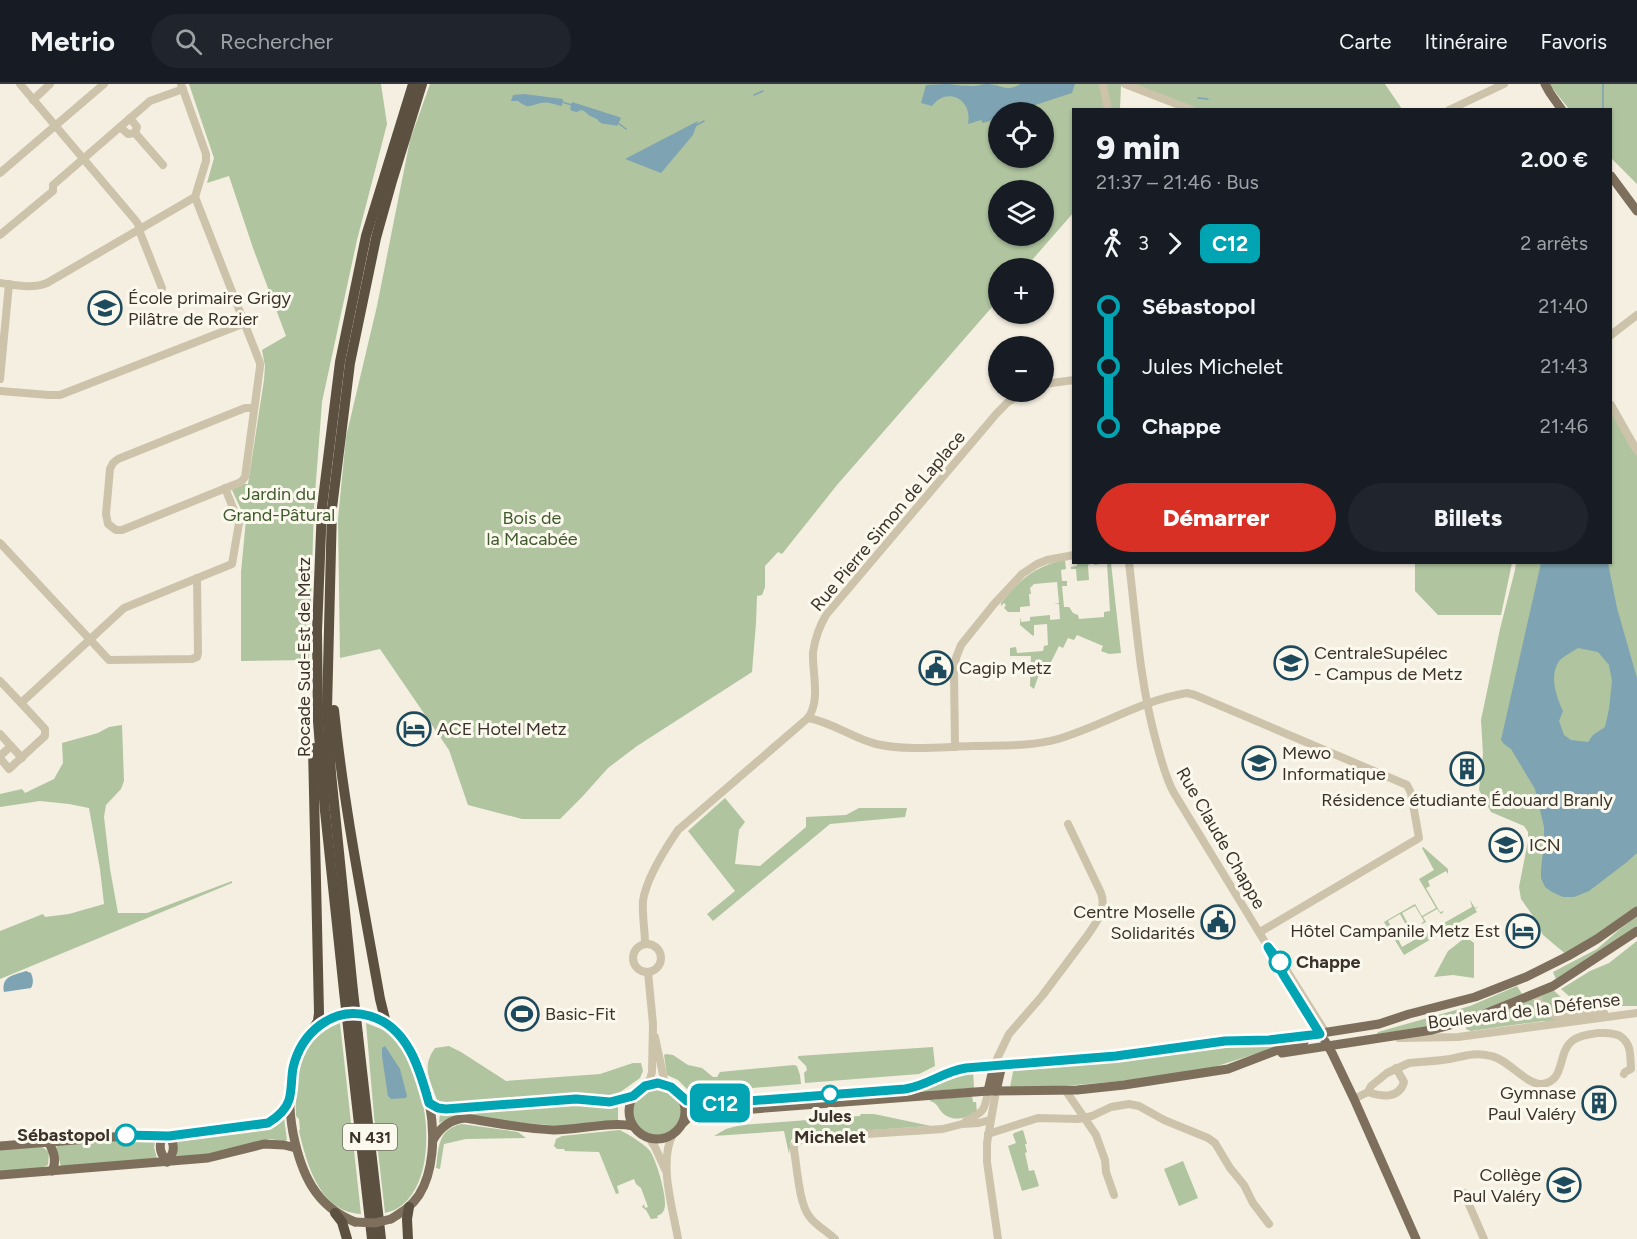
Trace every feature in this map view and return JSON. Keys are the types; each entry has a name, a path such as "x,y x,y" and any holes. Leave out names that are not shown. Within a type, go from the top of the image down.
{"highway":[{"name":"Rocade Sud-Est de Metz","path":"381,1239 321,766 316,631 321,507 340,362 366,236 413,84"},
{"name":"Rocade Sud-Est de Metz","path":"349,991 330,773 327,709 332,508 350,363 376,238 422,84"},
{"path":"310,1033 318,1021 319,1013 312,690 316,631"},
{"path":"327,646 347,814 386,1023"},
{"name":"Rocade Sud-Est de Metz","path":"354,1036 372,1239"},
{"path":"408,1239 409,1207"},
{"path":"335,1213 342,1222 347,1239"}],"main road":[{"path":"1539,84 1548,89 1561,108"},
{"path":"1612,177 1637,211"},
{"path":"1637,911 1598,939 1568,956 1529,976 1475,997 1409,1014 1379,1024 1327,1039 1266,1055 1211,1072 1066,1090 992,1091 701,1113 688,1118 673,1134 658,1139 649,1138 637,1131 629,1114 630,1101 633,1096 651,1083 665,1084 687,1101 699,1104 905,1089 919,1086 959,1069 1116,1056 1225,1041 1269,1040 1327,1039 1379,1038 1432,1030 1472,1019 1553,986 1637,931"},
{"path":"1529,976 1529,991 1536,994"},
{"path":"357,1013 386,1023 400,1036 420,1071 432,1123 430,1160 424,1185 409,1207 391,1219 375,1223 355,1222 335,1213 325,1204 303,1170 296,1148 289,1101 293,1069 304,1041 310,1033 327,1020 357,1013"},
{"path":"1327,1039 1416,1239"},
{"path":"992,1091 998,1065"},
{"path":"429,1103 446,1109 576,1099 610,1102 633,1096"},
{"path":"681,1096 685,1113 682,1124"},
{"path":"0,1146 125,1136 166,1136 268,1123 275,1119 289,1101"},
{"path":"432,1142 449,1122 466,1118 527,1128 556,1130 633,1126"},
{"path":"166,1136 160,1146 160,1152 167,1162"},
{"path":"48,1142 54,1158 52,1171"},
{"path":"0,1175 167,1162 218,1156 264,1144 296,1148"}],"street":[{"path":"20,84 136,221 162,288"},
{"path":"33,100 51,84"},
{"path":"0,173 104,84"},
{"path":"1103,84 1108,108"},
{"path":"1125,84 1187,108"},
{"path":"1453,108 1504,84"},
{"path":"0,235 53,191 53,185 150,101 182,87 206,154 195,197 260,363 245,477 241,482 122,530 111,528 106,514 112,463 245,408 254,408"},
{"path":"130,118 137,127 135,133"},
{"path":"120,127 128,134 135,133"},
{"path":"135,133 163,165"},
{"path":"0,379 4,284 40,286 47,283 195,197"},
{"path":"1612,334 1637,315"},
{"path":"0,391 60,395 245,323"},
{"path":"1054,383 1072,380"},
{"name":"Rue Pierre Simon de Laplace","path":"645,944 643,903 646,890 678,830 808,718 814,706 814,648 818,631 826,615 1008,402"},
{"path":"1612,407 1637,451"},
{"path":"21,703 124,608 232,564 239,523 225,488"},
{"path":"0,543 110,660 192,659 197,657 197,578"},
{"path":"955,747 954,672 961,645 1022,574 1047,560 1072,555"},
{"name":"Rue Claude Chappe","path":"1129,564 1147,705 1165,773 1284,976 1327,1039"},
{"path":"0,681 45,729 46,733 9,769 0,757 11,746"},
{"path":"808,718 818,720 860,739 889,746 917,748 1025,745 1050,741 1076,733 1147,705 1187,693 1407,785 1411,794 1419,838 1260,932"},
{"path":"814,706 821,716 834,727"},
{"path":"0,734 22,758"},
{"path":"998,1065 1004,1059 1003,1046 1009,1034 1094,927 1103,908 1101,892 1068,824"},
{"path":"645,944 656,946 661,956 658,967 648,972 636,968 633,960 636,949 645,944"},
{"path":"645,1086 652,1072 652,1024 648,972"},
{"path":"1536,994 1547,1011 1555,1016 1593,1013 1625,1014"},
{"name":"Boulevard de la Défense","path":"1379,1038 1458,1037 1637,1012"},
{"path":"652,1024 665,1084"},
{"path":"1354,1099 1368,1092 1376,1082 1396,1068 1409,1063 1475,1054 1496,1057 1531,1082 1545,1083 1558,1073 1565,1051 1573,1040 1589,1034 1616,1035 1628,1043 1631,1053 1631,1069 1624,1074"},
{"path":"1368,1092 1389,1096 1402,1089 1404,1082 1396,1068"},
{"path":"1066,1090 1096,1135 1114,1195"},
{"path":"992,1091 987,1161 998,1239"},
{"path":"962,1124 985,1109 992,1091"},
{"path":"988,1134 1038,1118 1078,1119 1111,1107 1129,1104 1139,1106 1215,1143 1269,1224"},
{"path":"835,1239 808,1216 804,1206 794,1149 800,1139 943,1129 990,1120 1008,1127"},
{"path":"673,1134 667,1146 667,1173 678,1239"},
{"path":"649,1138 667,1173"},
{"path":"1464,1193 1484,1239"}],"green space":[{"name":"Jardin du Grand-Pâtural","path":"189,84 381,84 387,124 357,240 322,402 314,507 309,660 241,661 241,572 246,520 232,490 242,484 248,484 264,380 265,366 262,350 286,336 229,176 207,183 214,158"},
{"name":"Bois de la Macabée","path":"430,84 1385,84 1401,108 1185,108 1121,85 1120,108 1072,108 1072,214 1054,235 1054,180 988,180 988,246 1044,246 1034,258 988,258 988,312 837,485 782,554 778,552 765,566 765,587 762,595 757,596 752,672 637,746 608,768 560,819 522,819 468,805 449,750 380,649 340,658 338,519 346,437 377,306 410,140"},
{"path":"1549,84 1637,84 1637,184 1612,159 1612,108 1568,108"},
{"path":"1612,407 1637,451 1637,911 1568,956 1543,935 1521,899 1519,887 1528,832 1524,826 1491,812 1479,790 1483,754 1481,720 1516,564 1612,564"},
{"path":"1065,560 1066,569 1061,570 1062,581 1067,581 1067,586 1062,586 1064,607 1069,607 1079,619 1104,617 1104,612 1110,611 1107,564 1111,564 1121,653 1109,654 1101,651 1103,646 1077,635 1074,640 1068,638 1063,648 1059,646 1050,664 1042,666 1040,670 1042,674 1038,677 1034,689 1030,686 1031,656 1010,656 1010,648 1016,647 1017,653 1043,651 1044,646 1048,645 1047,624 1034,625 1033,636 1020,625 1020,617 1021,622 1030,621 1030,617 1050,615 1050,620 1060,619 1059,604 1054,604 1059,603 1057,582 1034,584 1030,588 1030,606 1020,607 1020,612 1008,612 1004,608 1006,605 1004,603 1001,606 1001,603 1028,575"},
{"path":"1077,564 1089,564 1089,580 1077,581 1076,569 1071,569 1071,567"},
{"path":"1415,564 1512,564 1501,615 1438,615 1415,591"},
{"path":"122,725 124,781 121,789 106,805 104,817 118,913 147,913 232,881 232,883 0,979 0,931 43,914 45,917 69,914 104,904 89,808 40,801 0,807 0,794 22,789 25,793 54,779 63,763 62,743 98,733 109,727"},
{"path":"725,798 745,822 739,830 735,864 760,866 806,827 806,817 846,815 859,808 907,808 905,817 830,824 713,921 707,914 735,891 688,831"},
{"path":"1423,847 1448,869 1448,874 1446,871 1428,881 1430,886 1426,888 1440,912 1444,911 1441,914 1437,909 1423,917 1426,922 1422,924 1424,921 1415,906 1402,913 1411,929 1416,927 1407,933 1409,930 1400,914 1388,921 1397,937 1401,936 1398,939 1402,947 1472,907 1470,900 1475,908 1479,906 1475,909 1477,912 1404,955 1384,922 1415,904 1422,916 1436,908 1419,879 1434,870"},
{"path":"1637,916 1637,926 1556,979 1553,972 1597,949"},
{"path":"1466,937 1474,943 1474,978 1453,975 1434,977 1448,951"},
{"path":"1637,941 1637,1006 1614,1006 1586,1011 1561,989 1590,971 1609,963"},
{"path":"1517,986 1522,994 1465,1017 1431,1026 1377,1034 1470,1006"},
{"path":"1552,989 1578,1013 1555,1012 1547,1006 1541,996"},
{"path":"1531,999 1536,1000 1542,1009 1579,1017 1553,1023 1543,1021 1471,1031 1466,1029 1467,1024"},
{"path":"340,1023 361,1214 335,1205 325,1196 311,1172 299,1131 299,1119 296,1116 298,1073 307,1049 326,1030"},
{"path":"366,1023 387,1032 401,1047 421,1093 426,1120 426,1147 422,1172 413,1193 398,1208 385,1213 374,1116"},
{"path":"1290,1042 1211,1068 1132,1080 1064,1086 1010,1087 1014,1067 1179,1054 1227,1047 1266,1047 1275,1043"},
{"path":"449,1046 506,1081 600,1074 633,1063 641,1063 643,1071 640,1078 612,1098 571,1095 447,1105 437,1100 428,1074 428,1061 435,1048"},
{"path":"933,1047 935,1066 919,1074 805,1083 806,1066 798,1058 798,1056"},
{"path":"664,1055 673,1055 688,1065 702,1068 713,1077 717,1077 720,1072 794,1065 797,1066 801,1084 691,1093 678,1080 667,1075"},
{"path":"973,1070 974,1088 914,1092 954,1073"},
{"path":"657,1087 674,1094 681,1111 674,1128 657,1135 640,1128 633,1111 640,1094"},
{"path":"972,1096 973,1102 976,1102 977,1112 958,1118 948,1117 930,1101 930,1100"},
{"path":"583,1102 599,1106 618,1106 618,1121 563,1126 509,1122 462,1115 439,1123 440,1113"},
{"path":"861,1114 874,1114 931,1126 799,1135 791,1140 789,1154 784,1131 714,1136 726,1129 741,1125 860,1116"},
{"path":"282,1116 287,1140 270,1139 208,1154 175,1157 176,1138"},
{"path":"462,1124 518,1132 526,1138 466,1139 444,1144 440,1169 436,1168 441,1140 448,1130"},
{"path":"619,1130 645,1146 653,1156 665,1199 664,1210 657,1216 658,1218 651,1219 642,1207 644,1204 645,1208 648,1207 641,1188 634,1179 617,1186 619,1193 616,1194 599,1152 565,1151 554,1146 556,1139 562,1136"},
{"path":"1023,1130 1027,1144 1025,1144 1027,1152 1025,1153 1029,1171 1034,1170 1039,1186 1022,1191 1008,1146 1016,1143 1014,1133"},
{"path":"156,1138 154,1147 157,1159 61,1166 56,1150 57,1144"},
{"path":"41,1146 49,1152 48,1165 41,1168 0,1172 0,1149"},
{"path":"1183,1161 1198,1198 1179,1206 1164,1169"}],"water":[{"path":"992,84 1012,88 1020,84 1075,84 1072,93 1045,102 988,102 988,121 983,123 981,120 968,124 967,108 958,98 945,97 932,106 921,103 926,85"},
{"path":"524,94 563,99 562,106 546,102 527,106 518,101 511,101 513,95"},
{"path":"572,102 621,118 617,126 603,124 584,111 572,111 570,109"},
{"path":"698,121 693,135 661,173 625,159"},
{"path":"1541,564 1608,564 1617,608 1637,678 1637,853 1589,891 1574,897 1563,897 1545,887 1541,878 1544,827 1535,789 1511,749 1501,740","holes":["1578,648 1598,652 1609,665 1612,681 1605,727 1593,735 1588,742 1571,740 1564,735 1559,721 1563,711 1554,685 1557,665 1561,659"]},
{"path":"26,971 31,973 33,982 31,988 4,992 6,979"},
{"path":"385,1046 400,1069 406,1098 391,1099 388,1096 382,1056 382,1048"}],"waterway":[{"path":"1603,84 1603,108"},
{"path":"754,95 763,91"},
{"path":"1198,98 1208,99"},
{"path":"562,102 572,105"},
{"path":"695,126 704,121"},
{"path":"618,123 626,129"}],"bus line":[{"name":"C12","path":"126,1135 169,1136 268,1123 275,1119 289,1101 295,1060 304,1041 319,1025 346,1014 357,1013 375,1018 386,1023 396,1032 415,1060 429,1103 438,1108 576,1099 610,1102 633,1096 638,1090 651,1083 665,1084 687,1101 708,1104 905,1089 966,1068 1116,1056 1225,1041 1269,1040 1320,1034 1268,947 1280,962"}],"place":[{"name":"École primaire Grigy Pilâtre de Rozier","path":"105,308"},
{"name":"CentraleSupélec - Campus de Metz","path":"1291,663"},
{"name":"Cagip Metz","path":"936,668"},
{"name":"ACE Hotel Metz","path":"414,729"},
{"name":"Mewo Informatique","path":"1259,763"},
{"name":"Résidence étudiante Édouard Branly","path":"1467,769"},
{"name":"ICN","path":"1506,845"},
{"name":"Centre Moselle Solidarités","path":"1218,922"},
{"name":"Hôtel Campanile Metz Est","path":"1523,931"},
{"name":"Chappe","path":"1280,962"},
{"name":"Basic-Fit","path":"522,1014"},
{"name":"Jules Michelet","path":"830,1094"},
{"name":"Gymnase Paul Valéry","path":"1599,1103"},
{"name":"Sébastopol","path":"126,1135"},
{"name":"Collège Paul Valéry","path":"1564,1185"}]}
